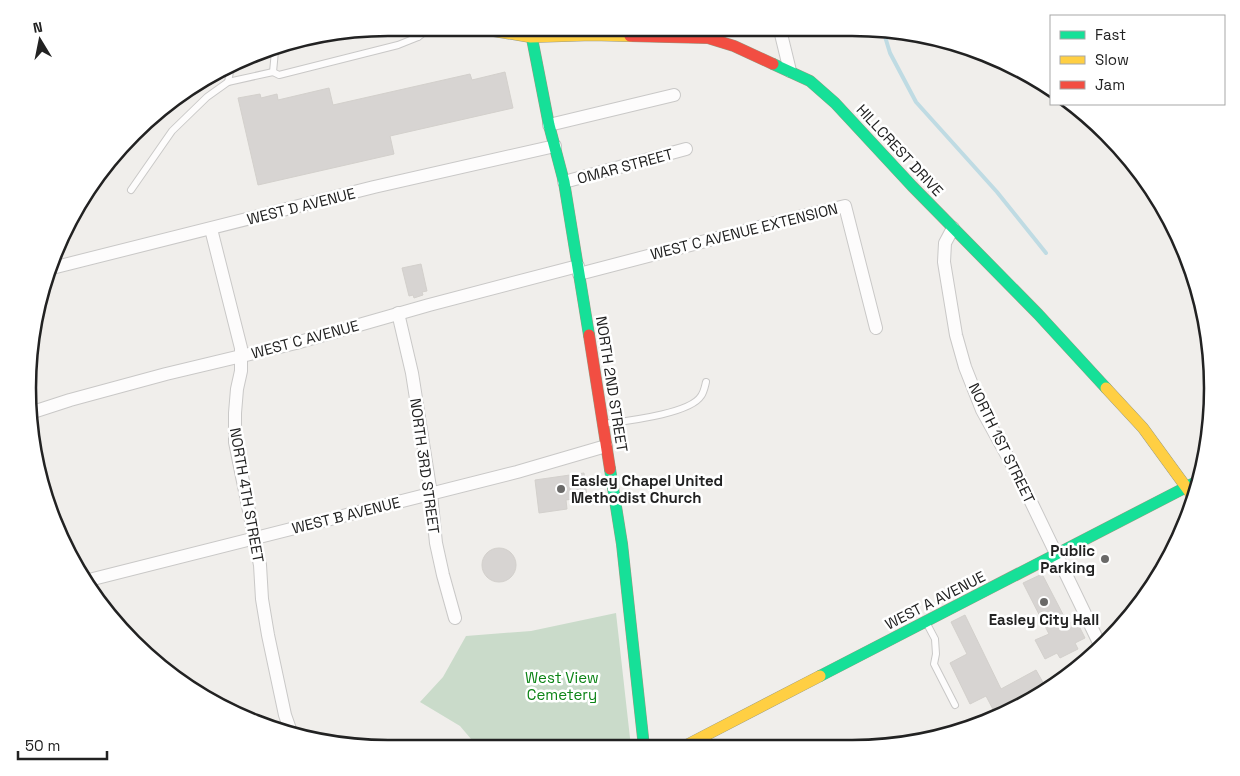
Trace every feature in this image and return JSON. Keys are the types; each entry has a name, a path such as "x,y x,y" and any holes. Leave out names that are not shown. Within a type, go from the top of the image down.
{"street":[{"name":"NORTH 2ND STREET","path":"531,36 549,125 564,182 579,270 622,544 643,740"},
{"name":"HILLCREST DRIVE","path":"712,36 810,81 835,103 953,228 1038,314 1143,428 1189,490"},
{"path":"781,36 790,71"},
{"path":"549,125 674,95"},
{"name":"WEST D AVENUE","path":"58,267 374,187 555,146"},
{"name":"OMAR STREET","path":"564,182 686,149"},
{"name":"WEST C AVENUE EXTENSION","path":"579,270 845,206 876,328"},
{"name":"NORTH 1ST STREET","path":"953,228 944,243 944,262 956,335 965,367 982,410 1021,481 1097,641"},
{"name":"NORTH 4TH STREET","path":"211,229 242,356 234,413 235,442 260,565 262,599 268,635 285,716 289,726"},
{"name":"WEST C AVENUE","path":"37,411 147,379 296,343 398,313 579,270"},
{"name":"NORTH 3RD STREET","path":"398,313 412,372 436,543 455,618"},
{"name":"WEST B AVENUE","path":"93,579 517,472 606,446"},
{"name":"WEST A AVENUE","path":"696,740 1190,485"}],"lane":[{"path":"131,190 172,130 207,97 228,82 273,72 279,75 398,45 418,37"},
{"path":"273,72 275,55"},
{"path":"228,82 230,74"},
{"path":"603,424 633,420 679,410 700,398 706,382"},
{"path":"926,621 935,639 936,654 934,664 955,705"}],"green space":[{"name":"West View Cemetery","path":"616,613 630,740 472,740 460,726 420,702 443,677 466,636 531,631"}],"building":[{"path":"505,72 513,108 390,136 394,154 258,185 238,98 260,94 261,98 277,94 278,100 329,88 333,105 470,74 472,80"},
{"path":"421,264 427,291 422,292 423,295 414,298 413,295 409,296 402,268"},
{"name":"Easley Chapel United Methodist Church","path":"584,473 587,497 566,500 567,509 539,513 535,480"},
{"path":"499,548 506,549 511,553 515,558 515,572 511,577 506,581 499,582 492,581 487,577 483,572 482,565 483,558 487,553 492,549"},
{"name":"Easley City Hall","path":"1042,574 1068,624 1076,620 1085,638 1075,643 1078,649 1060,658 1057,653 1045,659 1035,640 1049,634 1023,583"},
{"path":"965,615 1001,689 1036,670 1043,683 1028,693 993,710 986,696 970,704 950,663 967,654 951,622"}],"waterway":[{"path":"885,38 890,53 916,102 997,192 1046,253"}],"traffic: fast":[{"path":"532,36 549,125 564,182 589,335"},
{"path":"773,64 810,81 835,103 912,186 1038,314 1106,388"},
{"path":"610,469 622,544 643,740"},
{"path":"820,676 1190,485"}],"traffic: slow":[{"path":"525,36 562,36"},
{"path":"1106,388 1143,428 1188,490"},
{"path":"697,740 820,676"}],"traffic: jam":[{"path":"630,36 708,38 734,46 773,64"},
{"path":"589,335 610,469"}],"place":[{"name":"Easley Chapel United Methodist Church","path":"561,489"},
{"name":"Public Parking","path":"1105,559"},
{"name":"Easley City Hall","path":"1044,602"}]}
